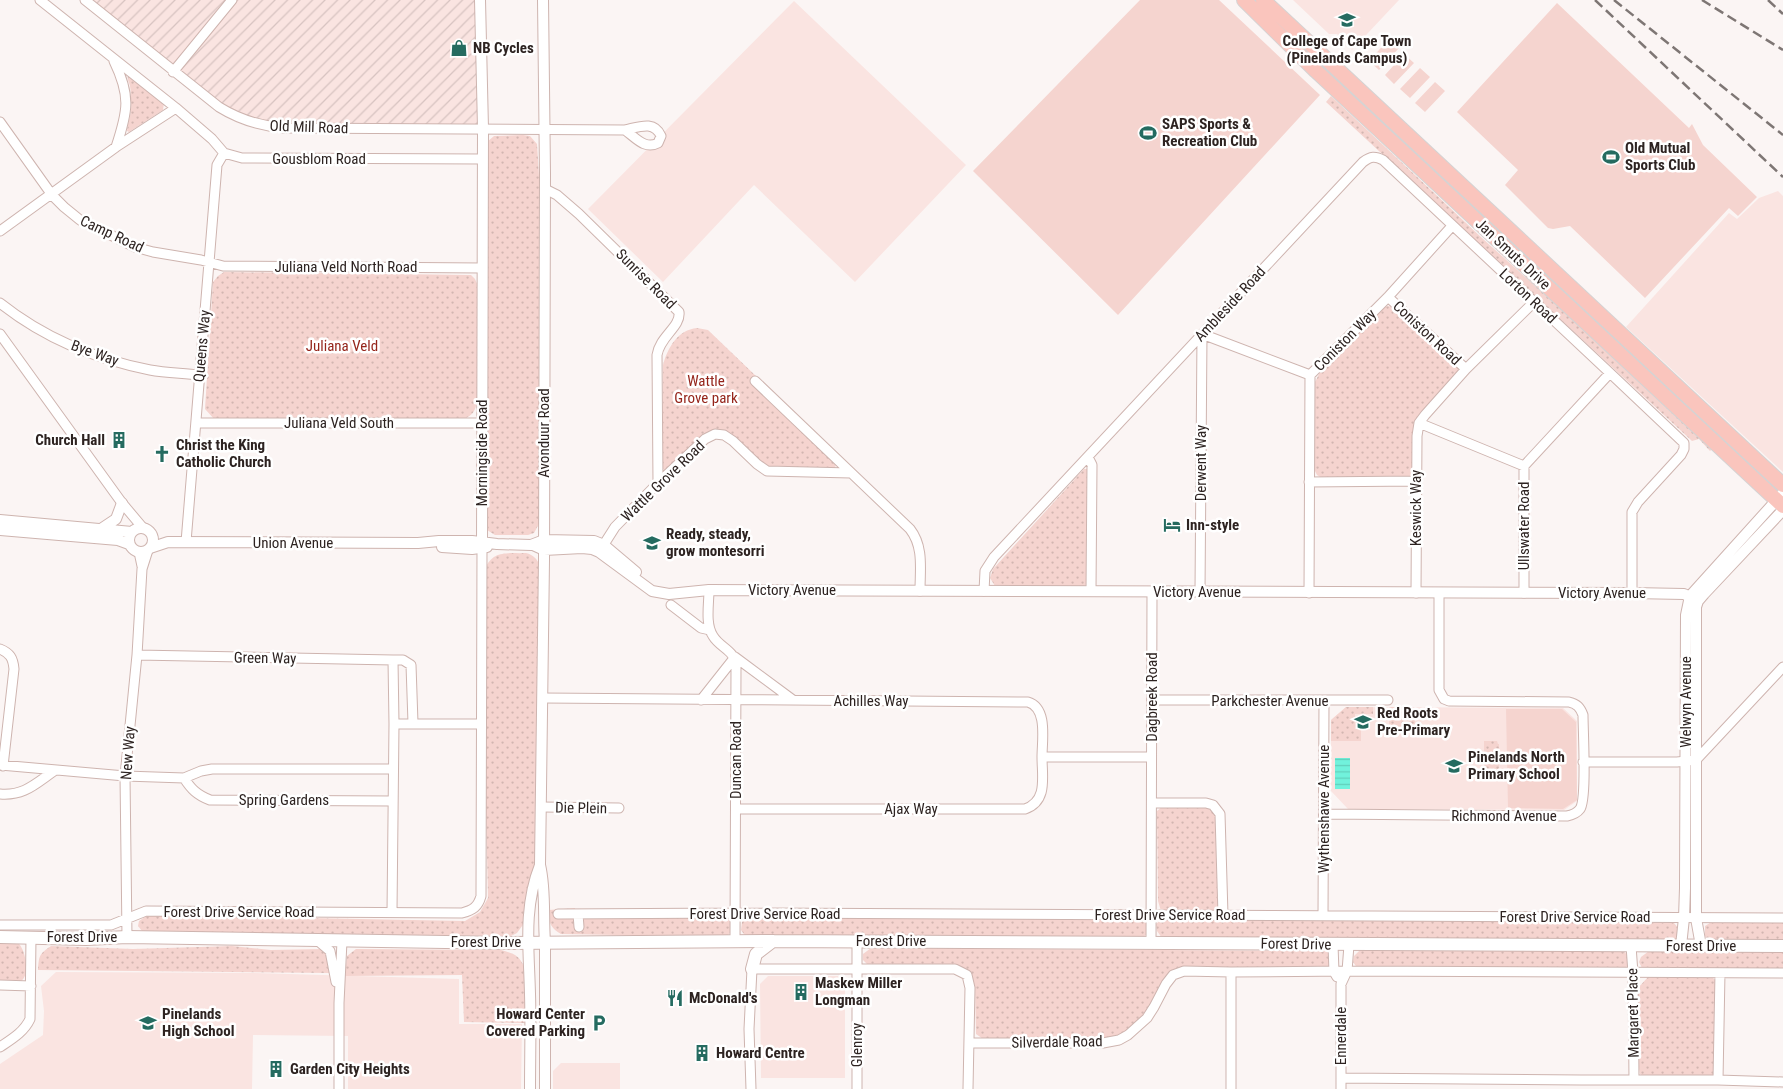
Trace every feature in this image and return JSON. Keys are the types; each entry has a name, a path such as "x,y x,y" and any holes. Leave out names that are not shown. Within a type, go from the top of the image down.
{"main road":[{"name":"Jan Smuts Drive","path":"1244,0 1316,71 1781,502"},
{"name":"Jan Smuts Drive","path":"1263,0 1783,485"},
{"name":"Forest Drive","path":"0,937 527,942 857,941 1783,946"},
{"path":"752,969 756,954 761,948 773,941"}],"street":[{"path":"40,0 176,108 212,139 224,153"},
{"name":"Old Mill Road","path":"85,0 173,72 228,113 247,122 284,128 625,130"},
{"path":"173,72 232,0"},
{"name":"Morningside Road","path":"478,905 480,896 482,545 482,128 480,0"},
{"name":"Avonduur Road","path":"543,0 545,129 544,698 540,866 543,878 543,922 546,942 545,1089"},
{"path":"113,58 125,90 127,106 124,124 116,147"},
{"path":"0,231 116,147 176,108"},
{"name":"Camp Road","path":"0,122 52,194 80,220 116,239 152,252 210,263"},
{"name":"Gousblom Road","path":"224,153 242,158 482,159"},
{"name":"Queens Way","path":"186,542 217,165 224,153"},
{"name":"Ambleside Road","path":"984,591 985,571 989,564 1363,162 1370,157 1376,157"},
{"name":"Lorton Road","path":"1376,157 1383,160 1684,443 1681,455 1638,502 1632,512 1632,593"},
{"name":"Sunrise Road","path":"545,189 562,199 679,312 680,318 678,323 658,346 658,483"},
{"name":"Coniston Way","path":"1309,593 1310,376 1388,297 1452,226"},
{"name":"Juliana Veld North Road","path":"210,263 223,266 482,268"},
{"name":"Coniston Road","path":"1388,297 1466,369"},
{"path":"1524,466 1419,423 1466,369 1534,302"},
{"name":"Bye Way","path":"0,304 29,325 100,357 152,370 199,375"},
{"path":"0,334 122,503 136,530"},
{"path":"1202,334 1310,376"},
{"name":"Derwent Way","path":"1200,592 1202,334"},
{"name":"Ullswater Road","path":"1524,593 1524,466 1610,373"},
{"path":"755,381 916,536 920,555 920,591"},
{"name":"Juliana Veld South","path":"197,423 481,423"},
{"name":"Keswick Way","path":"1416,592 1416,481 1419,423"},
{"name":"Wattle Grove Road","path":"601,548 615,527 658,483 704,439 714,434 724,435 733,441 767,471 851,473"},
{"path":"1088,457 1092,466 1090,592"},
{"path":"1309,482 1416,481"},
{"name":"Welwyn Avenue","path":"1701,946 1696,918 1686,614 1694,599 1781,502"},
{"path":"101,534 116,519 122,503"},
{"path":"0,520 101,534 130,544"},
{"path":"0,530 101,534 136,530 149,531 152,535 153,543 146,550 134,550 130,544 129,539 136,530"},
{"name":"Union Avenue","path":"152,535 168,542"},
{"name":"Victory Avenue","path":"544,545 582,540 594,541 652,590 669,594 695,590 1632,593 1684,594 1694,599"},
{"name":"Union Avenue","path":"146,550 168,542 418,544 439,541 482,545 544,545"},
{"name":"New Way","path":"127,937 125,776 142,569 146,550"},
{"path":"709,590 710,630 716,641 793,701"},
{"name":"Dagbreek Road","path":"1151,943 1152,592"},
{"path":"1439,593 1439,690 1444,699 1449,701 1569,702 1576,704 1583,715 1583,762 1679,762 1691,760 1783,667"},
{"path":"1672,595 1681,602 1686,614"},
{"name":"Welwyn Avenue","path":"1681,946 1691,760 1696,610 1694,599"},
{"path":"671,605 701,628 710,630"},
{"path":"0,649 9,654 14,661 2,766"},
{"name":"Green Way","path":"136,655 404,660 411,665 413,723"},
{"path":"701,700 735,657"},
{"name":"Duncan Road","path":"735,657 735,941"},
{"path":"392,912 393,660"},
{"name":"Achilles Way","path":"544,698 1028,702 1033,703 1041,712 1042,757"},
{"name":"Parkchester Avenue","path":"1152,700 1388,700"},
{"name":"Wythenshawe Avenue","path":"1323,916 1325,814 1324,701"},
{"path":"394,724 480,724"},
{"path":"1042,757 1152,757"},
{"name":"Ajax Way","path":"736,809 1025,809 1033,807 1042,795 1042,757"},
{"name":"Richmond Avenue","path":"1325,814 1567,816 1574,814 1583,802 1583,762"},
{"name":"Spring Gardens","path":"2,766 125,776 184,778 212,769 393,769"},
{"path":"0,794 15,795 23,792 54,771"},
{"name":"Spring Gardens","path":"184,778 192,790 210,800 393,801"},
{"path":"1152,803 1206,803 1212,805 1220,814 1222,915"},
{"name":"Die Plein","path":"542,807 619,808"},
{"name":"Avonduur Road","path":"530,1089 530,993 527,920 534,879 540,866"},
{"name":"Forest Drive Service Road","path":"0,925 100,926 113,924 146,911 462,913 472,911 478,905"},
{"name":"Forest Drive Service Road","path":"558,914 736,913 1783,918"},
{"path":"578,914 579,927"},
{"path":"0,1047 21,1033 27,1027 30,1019 31,937"},
{"path":"317,940 328,947 332,955 339,1002"},
{"path":"339,1089 339,1002 342,941"},
{"name":"Glenroy","path":"857,941 857,1089"},
{"path":"1333,945 1334,972 1341,984"},
{"name":"Ennerdale","path":"1341,1089 1341,984 1347,971 1348,945"},
{"name":"Margaret Place","path":"1631,946 1634,1080"},
{"path":"750,1089 749,1029 752,969 857,968 955,969 967,975 970,988 968,1089"},
{"name":"Silverdale Road","path":"969,1043 1103,1043 1119,1040 1128,1036 1147,1018 1173,975 1184,971 1231,972"},
{"path":"1231,1089 1231,972 1783,973"},
{"path":"1718,1080 1720,973"},
{"path":"0,985 31,986"},
{"path":"1341,1078 1581,1085 1634,1080 1783,1082"}],"shaded area":[{"path":"85,0 480,0 483,128 284,128 237,118"},
{"name":"College of Cape Town (Pinelands Campus)","path":"1293,0 1399,0 1352,50 1337,34 1329,34"},
{"path":"794,1 966,165 855,282 754,185 663,282 588,209"},
{"path":"1778,191 1783,196 1783,472 1626,327 1729,213 1737,219 1759,198"},
{"name":"Pinelands North Primary School","path":"1346,707 1563,708 1577,721 1577,801 1564,810 1348,809 1331,791 1331,720"},
{"path":"1335,758 1350,758 1350,789 1335,789"},
{"path":"56,972 252,973 459,979 459,1024 522,1024 521,1089 348,1089 348,1036 253,1035 252,1089 0,1089 0,1064 43,1035 44,1011 41,986"},
{"path":"768,976 838,976 845,983 845,1078 761,1078 760,984"},
{"path":"561,1063 620,1063 620,1089 553,1089 553,1071"}],"green space":[{"name":"SAPS Sports & Recreation Club","path":"1140,0 1219,0 1320,95 1118,315 973,171"},
{"name":"Old Mutual Sports Club","path":"1557,3 1689,128 1692,124 1703,145 1757,197 1738,216 1729,208 1645,298 1570,226 1548,228 1505,185 1518,170 1457,112"},
{"path":"1389,39 1399,48 1379,70 1369,61"},
{"path":"1404,54 1414,63 1394,84 1385,75"},
{"path":"1420,68 1430,77 1410,98 1400,89"},
{"path":"128,75 164,103 163,110 129,132 127,131 131,107 131,90"},
{"path":"1435,82 1445,91 1425,112 1415,103"},
{"path":"1331,96 1482,238 1714,447 1710,451 1699,439 1692,441 1326,102"},
{"path":"494,136 530,136 537,144 541,208 540,522 534,533 528,535 495,535 487,530 485,523 487,142"},
{"name":"Juliana Veld","path":"224,272 471,275 478,286 477,402 472,414 464,419 215,420 205,409 213,282"},
{"path":"1384,307 1392,307 1459,365 1460,371 1421,417 1413,476 1409,478 1322,478 1315,471 1315,382 1320,372"},
{"name":"Wattle Grove park","path":"690,329 708,330 803,421 836,463 835,469 770,468 757,460 740,441 733,436 720,432 665,471 663,469 663,365 671,346 679,336"},
{"path":"1084,469 1088,469 1088,583 1081,588 995,586 990,578 993,569"},
{"path":"526,553 535,558 540,566 536,856 525,922 517,933 511,936 146,933 142,931 138,926 139,921 148,915 465,921 480,912 488,898 484,723 485,569 492,558 497,555"},
{"path":"1346,707 1373,707 1373,714 1355,714 1355,729 1361,729 1361,741 1331,741 1331,720"},
{"path":"1389,707 1413,707 1415,730 1389,730"},
{"path":"1506,709 1562,709 1576,722 1577,800 1563,809 1508,808"},
{"path":"1484,741 1497,741 1499,744 1499,780 1484,779"},
{"path":"1163,806 1213,807 1217,810 1221,911 1161,911 1158,901 1157,811"},
{"path":"575,908 575,917 728,917 732,920 730,933 726,937 561,934 552,927 549,921 549,910"},
{"path":"748,917 1142,919 1148,925 1148,933 1141,939 746,937 741,930 742,922"},
{"path":"1162,919 1674,923 1680,930 1678,939 1673,941 1162,938 1157,931 1156,924"},
{"path":"1713,921 1783,922 1783,942 1708,940 1705,936 1705,926"},
{"path":"0,944 19,944 24,952 26,969 24,978 21,981 13,983 0,982"},
{"path":"51,946 133,949 232,946 271,950 322,949 326,952 331,973 38,970 40,956"},
{"path":"871,948 1328,951 1331,954 1331,966 1327,969 1178,971 1141,1025 1110,1040 986,1041 976,1034 975,986 966,971 869,966 863,960 863,954"},
{"path":"356,949 501,950 512,954 521,961 526,974 527,1023 464,1022 462,975 345,976 347,956"},
{"path":"1360,950 1623,950 1628,956 1629,965 1622,970 1358,969 1353,962 1354,956"},
{"path":"1649,951 1783,952 1783,970 1642,968 1639,962 1641,957"},
{"path":"1648,977 1712,977 1716,981 1716,1074 1713,1076 1644,1077 1640,1074 1638,988"}],"railway":[{"path":"1595,0 1783,177"},
{"path":"1614,0 1783,135"},
{"path":"1702,0 1783,50"},
{"path":"1768,0 1783,14"}],"place":[{"name":"College of Cape Town (Pinelands Campus)","path":"1347,20"},
{"name":"NB Cycles","path":"459,48"},
{"name":"SAPS Sports & Recreation Club","path":"1148,133"},
{"name":"Old Mutual Sports Club","path":"1611,157"},
{"name":"Church Hall","path":"119,440"},
{"name":"Christ the King Catholic Church","path":"162,454"},
{"name":"Inn-style","path":"1172,525"},
{"name":"Ready, steady, grow montesorri","path":"652,543"},
{"name":"Red Roots Pre-Primary","path":"1363,722"},
{"name":"Pinelands North Primary School","path":"1454,766"},
{"name":"Maskew Miller Longman","path":"801,992"},
{"name":"McDonald's","path":"675,998"},
{"name":"Pinelands High School","path":"148,1023"},
{"name":"Howard Center Covered Parking","path":"599,1023"},
{"name":"Howard Centre","path":"702,1053"},
{"name":"Garden City Heights","path":"276,1069"}]}
